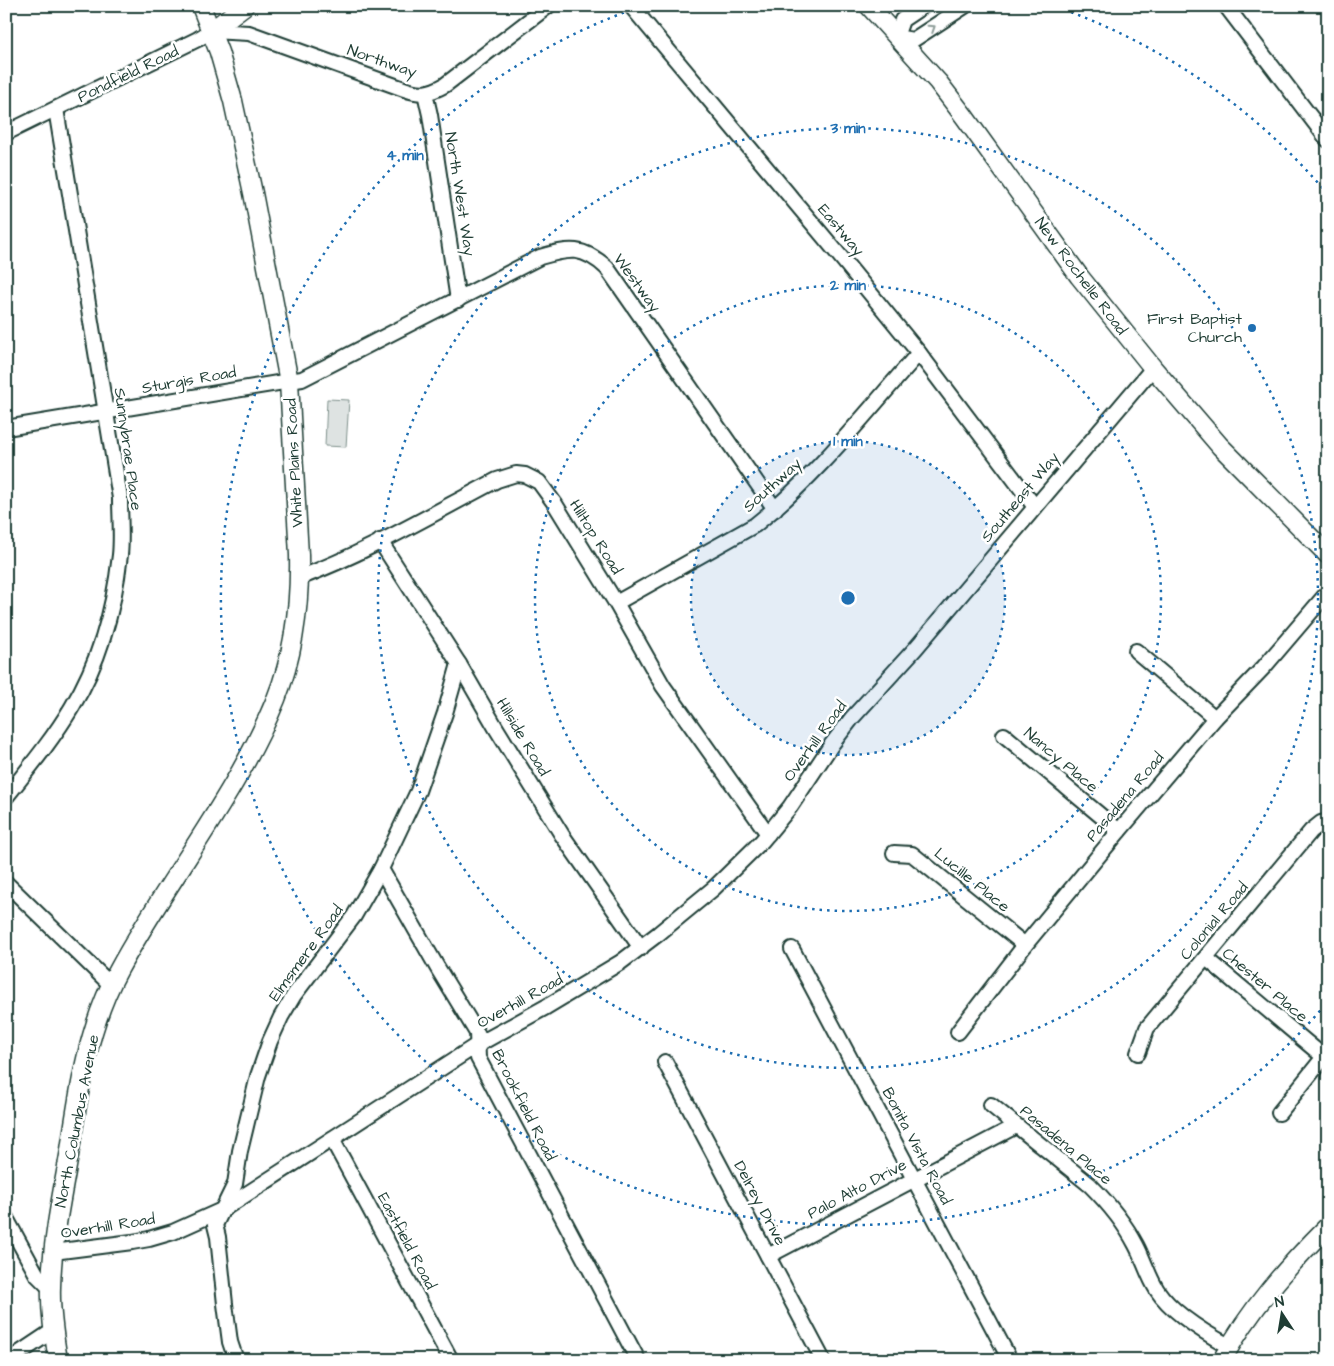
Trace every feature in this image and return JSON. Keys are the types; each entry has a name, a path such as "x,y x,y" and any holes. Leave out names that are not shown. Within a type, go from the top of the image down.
{"main road":[{"name":"White Plains Road","path":"162,898 254,747 276,698 296,618 299,578 289,382 244,148 233,101 201,6"},
{"name":"Pondfield Road","path":"211,31 244,6"},
{"name":"New Rochelle Road","path":"869,6 938,82 1079,276 1153,368 1220,446 1328,555"},
{"name":"North Columbus Avenue","path":"58,1360 51,1289 53,1252 90,1040 111,985 162,898"},
{"path":"1225,1353 1263,1296 1328,1226"}],"street":[{"name":"Northway","path":"211,31 249,32 404,89 425,93 434,91 445,84 548,6"},
{"name":"Eastway","path":"631,6 839,255 918,353 1035,507"},
{"path":"923,6 902,20 896,37 914,40 965,6"},
{"path":"1226,6 1328,140"},
{"name":"Pondfield Road","path":"6,132 211,31"},
{"name":"North West Way","path":"425,93 458,300"},
{"name":"Sunnybrae Place","path":"6,797 72,708 91,672 104,637 121,554 120,498 56,109"},
{"name":"Westway","path":"289,382 302,379 540,257 553,253 576,251 594,256 607,268 775,509"},
{"name":"Southway","path":"616,603 755,525 775,509 807,479 918,353"},
{"name":"Southeast Way","path":"915,649 1153,368"},
{"name":"Sturgis Road","path":"6,428 289,382"},
{"name":"Hilltop Road","path":"299,578 380,541 497,480 508,476 525,475 539,482 555,504 616,603 663,686 768,834"},
{"name":"Hillside Road","path":"380,541 459,664 562,835 641,948"},
{"name":"Pasadena Road","path":"958,1032 1119,831 1215,718 1264,667 1328,592"},
{"name":"Overhill Road","path":"53,1252 149,1239 173,1232 222,1210 477,1045 578,989 621,962 714,888 768,834 790,807 832,744 852,718 915,649"},
{"path":"1136,651 1215,718"},
{"name":"Elmsmere Road","path":"236,1360 230,1342 215,1225 235,1184 240,1151 258,1076 277,1025 294,995 354,916 381,869 418,791 445,713 459,664"},
{"name":"Nancy Place","path":"1004,735 1119,831"},
{"name":"Colonial Road","path":"1138,1053 1147,1028 1311,831 1321,823 1328,821"},
{"name":"Lucille Place","path":"894,853 912,854 1025,946"},
{"name":"Brookfield Road","path":"381,869 437,967 478,1033 478,1058 638,1360"},
{"path":"6,883 111,985"},
{"name":"Bonita Vista Road","path":"792,949 1010,1360"},
{"name":"Chester Place","path":"1206,958 1326,1055"},
{"path":"1279,1113 1326,1055"},
{"name":"Delrey Drive","path":"665,1062 823,1360"},
{"name":"Pasadena Place","path":"991,1105 1090,1185 1108,1204 1136,1245 1151,1280 1165,1301 1225,1353"},
{"name":"Palo Alto Drive","path":"768,1256 1016,1126"},
{"name":"Eastfield Road","path":"332,1139 451,1360"},
{"path":"6,1218 37,1275 51,1289"},
{"path":"9,1360 54,1330"}],"shaded area":[{"path":"327,399 349,400 346,447 325,446"}],"place":[{"name":"First Baptist Church","path":"1252,328"}]}
